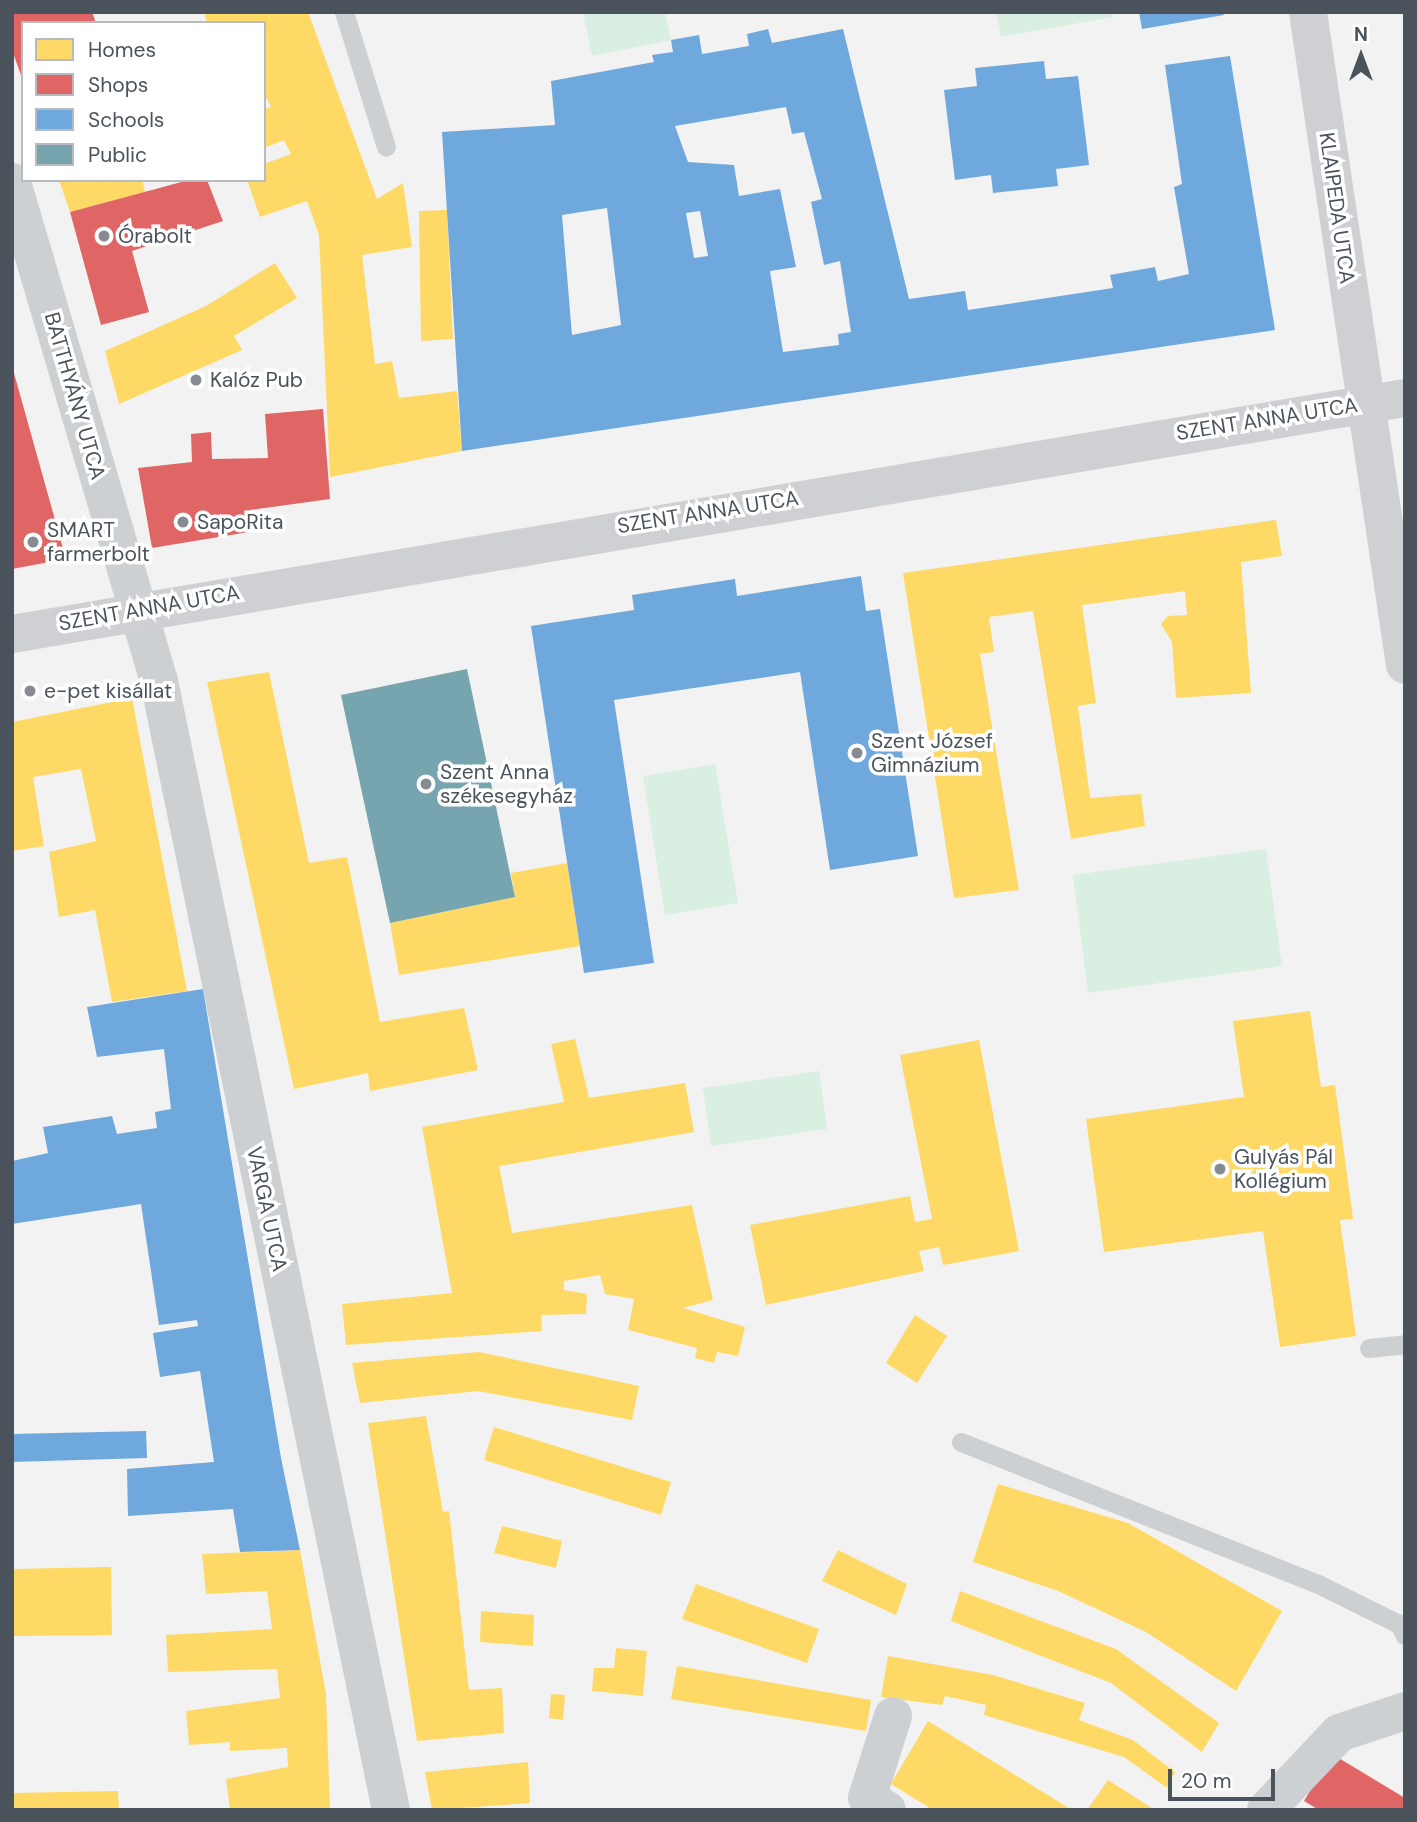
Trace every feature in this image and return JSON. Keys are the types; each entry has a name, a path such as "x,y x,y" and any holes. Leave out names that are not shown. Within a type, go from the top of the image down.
{"street":[{"name":"KLAIPEDA UTCA","path":"1308,12 1364,404 1405,664"},
{"name":"BATTHYÁNY UTCA","path":"12,182 137,609"},
{"name":"SZENT ANNA UTCA","path":"12,634 137,609 1405,398"},
{"name":"VARGA UTCA","path":"137,609 159,681 391,1810"},
{"path":"1266,1810 1339,1733 1405,1712"},
{"path":"887,1810 867,1798 893,1716"}],"lane":[{"path":"344,12 386,147"},
{"path":"1368,1348 1405,1344"},
{"path":"961,1442 1316,1583 1399,1624 1405,1636"}],"green space":[{"path":"583,12 665,12 671,40 592,56"},
{"path":"996,12 1112,12 1113,17 1001,37"},
{"path":"715,764 738,903 665,915 643,776"},
{"path":"1266,849 1282,966 1088,993 1073,875"},
{"path":"819,1071 827,1129 711,1146 703,1088"}],"building: Homes":[{"path":"204,12 308,12 377,199 403,183 412,247 362,255 375,364 392,361 399,398 457,391 462,451 330,477 319,235 307,201 260,217 248,182 266,182 266,163 291,154 284,140 266,147 266,108 271,107 266,97 266,21 206,21"},
{"path":"60,182 142,182 145,192 70,212"},
{"path":"447,210 453,339 421,341 419,211"},
{"path":"275,263 297,298 234,336 242,350 119,404 105,351 206,306"},
{"path":"1276,520 1282,556 1241,562 1251,693 1176,698 1172,642 1161,624 1168,616 1187,615 1185,591 1082,605 1096,703 1078,706 1090,798 1141,794 1145,826 1071,839 1033,611 989,617 994,652 980,654 1019,890 954,898 903,573"},
{"path":"269,672 309,863 347,857 380,1022 464,1008 478,1070 370,1091 368,1073 294,1089 207,682"},
{"path":"132,698 187,991 112,1002 95,910 59,917 49,852 96,841 81,769 33,777 44,846 12,851 12,722"},
{"path":"567,863 580,946 399,975 390,923 515,897 511,873"},
{"name":"Gulyás Pál Kollégium","path":"1310,1011 1321,1087 1335,1085 1353,1219 1340,1220 1356,1336 1280,1347 1263,1231 1104,1252 1086,1119 1244,1097 1233,1021"},
{"path":"575,1039 589,1098 685,1083 694,1132 499,1166 512,1233 692,1205 713,1300 683,1308 745,1327 738,1356 717,1352 714,1363 695,1358 697,1348 628,1330 634,1299 605,1294 600,1275 564,1281 564,1290 587,1294 586,1314 541,1315 542,1331 346,1345 342,1304 452,1293 422,1127 564,1102 551,1044"},
{"path":"979,1040 1019,1251 943,1265 939,1247 919,1251 924,1271 766,1305 750,1225 910,1196 915,1222 932,1219 900,1055"},
{"path":"915,1315 947,1336 917,1383 886,1363"},
{"path":"479,1352 639,1386 632,1420 478,1391 360,1403 352,1363"},
{"path":"426,1416 443,1512 449,1511 469,1690 502,1688 504,1733 417,1741 368,1423"},
{"path":"494,1427 671,1482 661,1515 484,1460"},
{"path":"998,1484 1128,1523 1282,1611 1236,1691 1146,1632 1058,1591 973,1562"},
{"path":"502,1526 562,1541 556,1568 494,1553"},
{"path":"300,1550 326,1694 330,1810 230,1810 226,1779 288,1767 287,1748 230,1751 230,1742 189,1745 186,1711 280,1698 277,1669 168,1672 166,1635 272,1629 267,1591 206,1594 202,1554"},
{"path":"838,1550 907,1584 896,1615 822,1581"},
{"path":"111,1567 112,1635 12,1636 12,1569"},
{"path":"696,1584 819,1629 807,1663 682,1619"},
{"path":"960,1591 1116,1649 1219,1723 1202,1752 1111,1683 951,1621"},
{"path":"481,1611 534,1615 533,1646 480,1642"},
{"path":"616,1648 647,1651 643,1696 592,1691 594,1668 614,1668"},
{"path":"888,1656 993,1675 1085,1703 1079,1720 1133,1740 1175,1772 1167,1788 1124,1757 984,1715 986,1705 945,1696 942,1705 881,1697"},
{"path":"677,1666 871,1700 866,1731 671,1699"},
{"path":"551,1694 565,1695 563,1720 549,1718"},
{"path":"928,1721 1072,1810 933,1810 891,1784"},
{"path":"528,1762 530,1803 432,1810 425,1772"},
{"path":"1108,1780 1155,1810 1087,1810"},
{"path":"118,1791 119,1810 12,1810 12,1793"}],"building: Shops":[{"path":"12,12 92,12 95,21 21,21 21,75 12,50"},
{"path":"182,182 208,182 223,221 132,251 149,312 101,325 70,212"},
{"path":"12,366 66,559 12,569"},
{"path":"323,409 330,499 250,510 249,532 152,548 138,468 192,462 191,434 211,432 212,459 268,458 265,414"},
{"path":"1332,1754 1405,1798 1405,1810 1319,1810 1304,1801"}],"building: Schools":[{"path":"1139,12 1223,12 1224,15 1142,29"},
{"path":"768,29 772,43 843,29 909,299 965,291 968,310 1113,288 1110,275 1155,267 1158,281 1189,274 1174,187 1182,184 1165,65 1230,56 1275,330 462,451 442,132 555,125 551,81 654,62 652,55 673,52 671,40 699,35 702,54 749,46 747,34","holes":["786,107 792,134 804,132 822,199 811,202 824,265 840,261 851,332 838,334 839,345 783,352 770,271 796,267 780,189 739,196 734,165 688,162 675,126","607,208 621,325 572,335 562,215","700,211 708,256 694,258 686,213"]},
{"path":"1044,61 1046,79 1078,76 1089,165 1056,169 1058,186 993,193 991,175 955,180 944,90 977,86 975,68"},
{"name":"Szent József Gimnázium","path":"861,576 866,611 880,609 918,856 830,870 800,672 614,700 654,963 584,973 531,626 634,610 632,595 735,579 737,596"},
{"path":"203,989 281,1458 300,1550 240,1552 233,1509 128,1516 127,1469 214,1462 200,1371 160,1377 153,1333 198,1326 197,1320 159,1325 141,1204 12,1224 12,1161 48,1153 43,1127 112,1116 117,1134 157,1128 155,1112 171,1109 164,1049 97,1057 87,1007"},
{"path":"146,1431 147,1458 12,1462 12,1434"}],"building: Public":[{"name":"Szent Anna székesegyház","path":"467,669 515,897 390,923 341,695"}],"place":[{"name":"Órabolt","path":"104,236"},
{"name":"Kalóz Pub","path":"196,380"},
{"name":"SapoRita","path":"183,522"},
{"name":"SMART farmerbolt","path":"33,542"},
{"name":"e-pet kisállat","path":"30,691"},
{"name":"Szent József Gimnázium","path":"857,753"},
{"name":"Szent Anna székesegyház","path":"426,784"},
{"name":"Gulyás Pál Kollégium","path":"1220,1169"}]}
